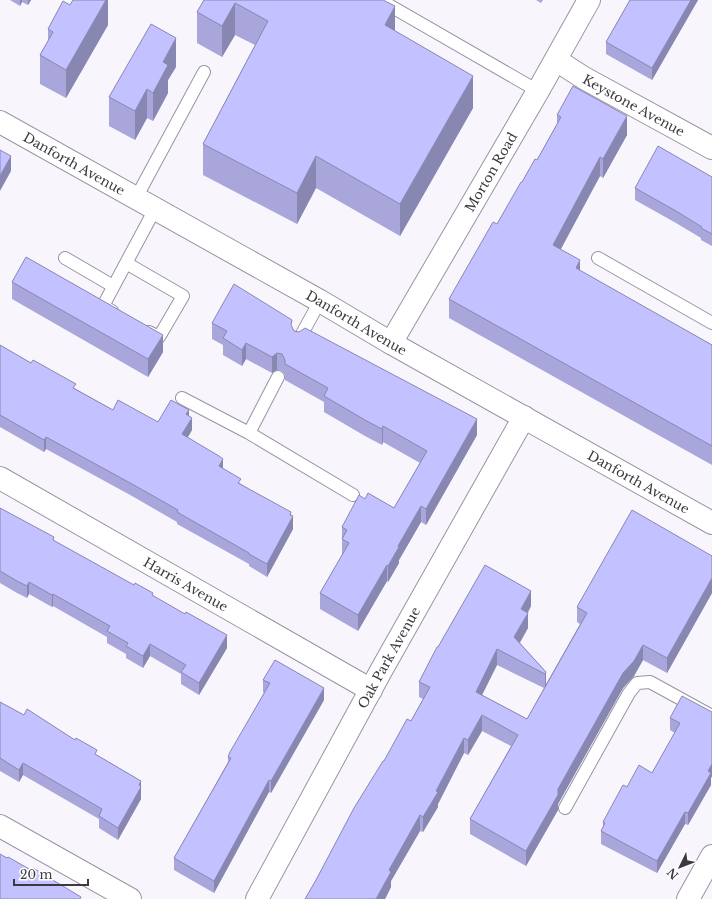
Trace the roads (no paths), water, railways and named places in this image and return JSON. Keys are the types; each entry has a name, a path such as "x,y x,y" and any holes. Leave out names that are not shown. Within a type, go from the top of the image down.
{"street":[{"name":"Morton Road","path":"391,343 556,60 589,0"},
{"name":"Keystone Avenue","path":"556,60 584,78 712,148"},
{"name":"Danforth Avenue","path":"0,122 712,523"},
{"name":"Oak Park Avenue","path":"257,899 371,690 524,417"},
{"name":"Harris Avenue","path":"0,478 371,690"},
{"path":"0,826 130,899"},
{"path":"688,899 712,856"}],"lane":[{"path":"380,0 538,91"},
{"path":"136,198 204,72"},
{"path":"122,316 102,306 155,210"},
{"path":"65,258 113,286"},
{"path":"598,258 712,324"},
{"path":"126,263 183,296 159,337 140,327"},
{"path":"298,341 320,301"},
{"path":"249,433 278,377"},
{"path":"182,398 249,433 353,495"},
{"path":"565,808 629,693 637,684 650,682 712,716"}]}
